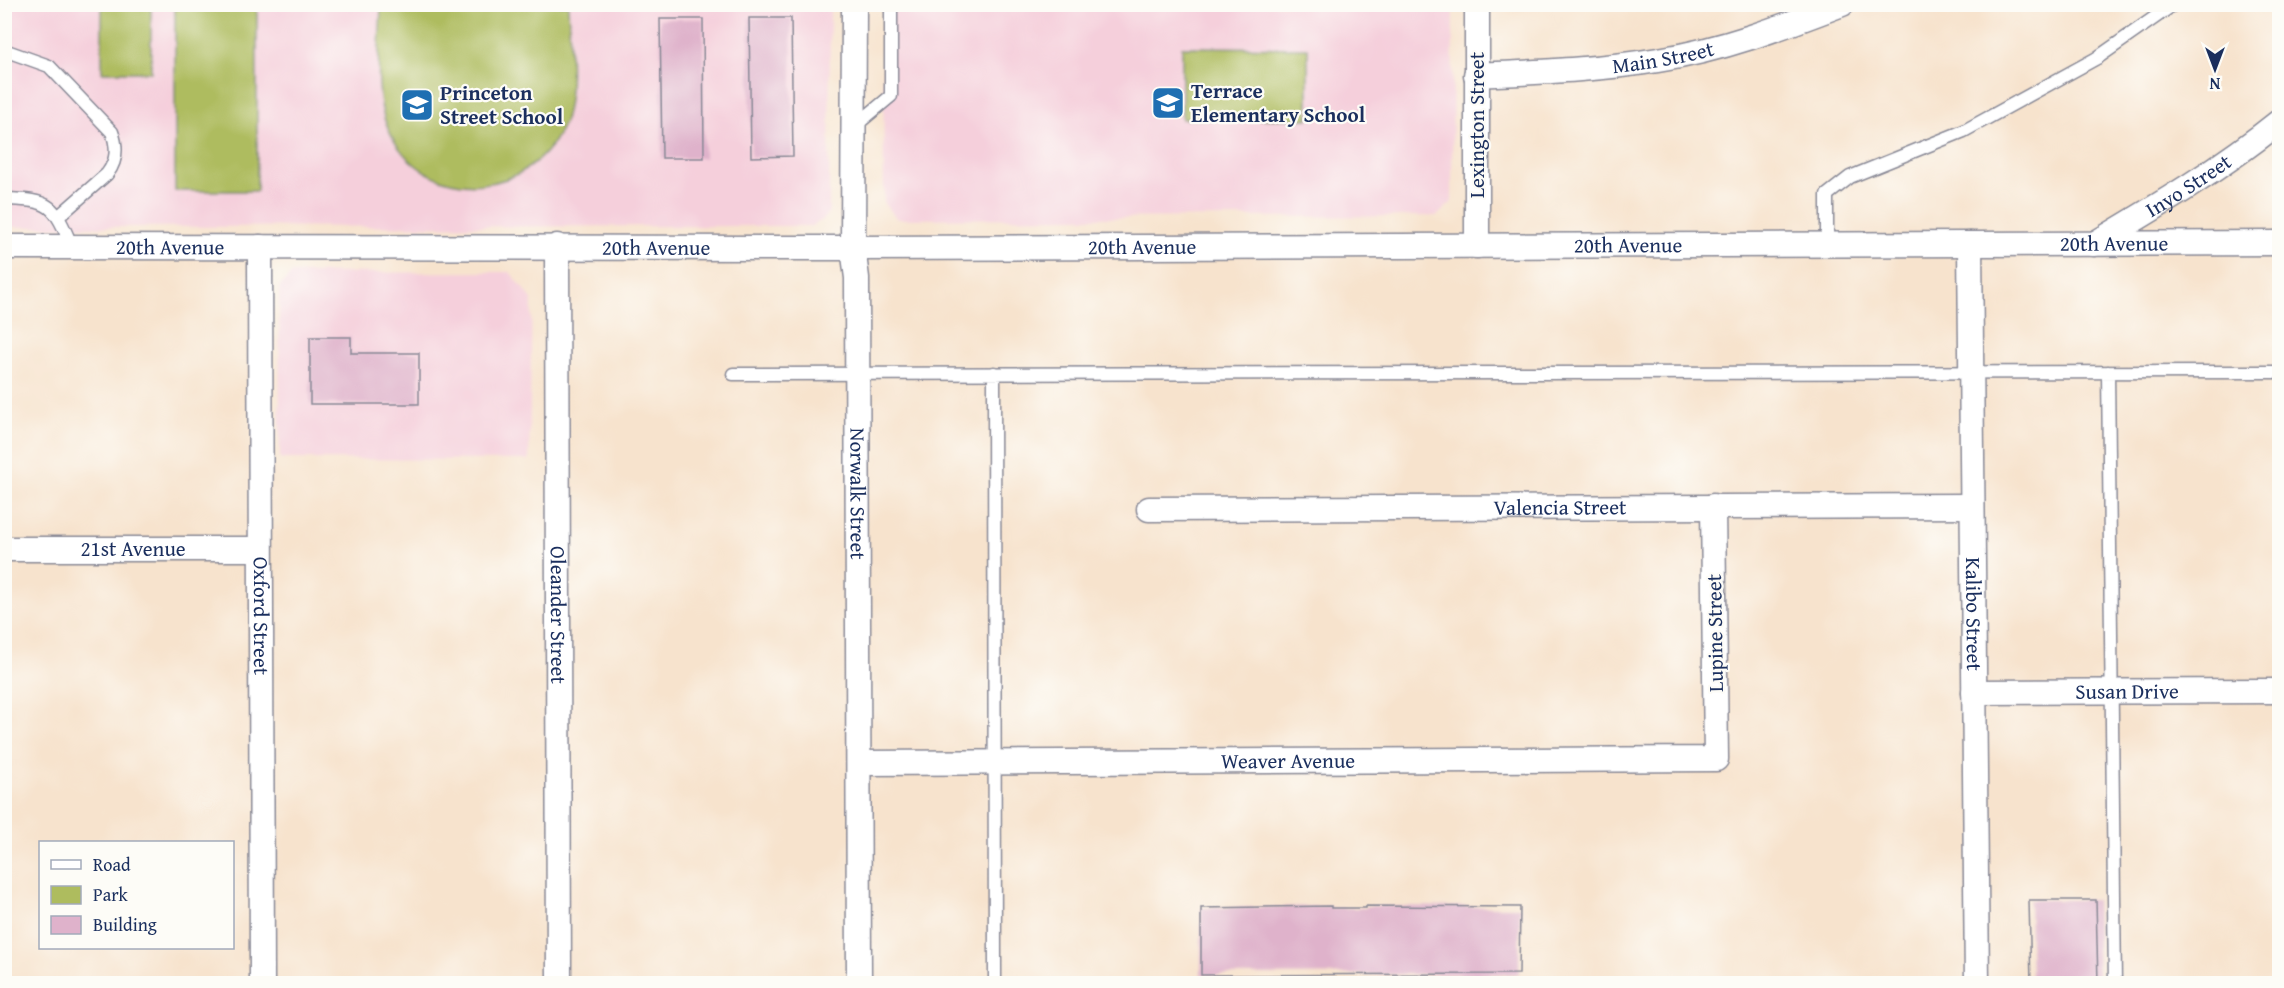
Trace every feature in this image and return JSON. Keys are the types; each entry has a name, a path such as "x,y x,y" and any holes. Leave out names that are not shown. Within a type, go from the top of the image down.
{"street":[{"name":"Norwalk Street","path":"854,4 853,248 857,278 858,374 860,984"},
{"name":"Lexington Street","path":"1477,4 1477,246"},
{"name":"Main Street","path":"1476,75 1567,70 1660,60 1754,38 1842,4"},
{"name":"Inyo Street","path":"2094,244 2176,195 2255,141 2280,121"},
{"name":"20th Avenue","path":"4,247 853,248 2280,243"},
{"name":"Kalibo Street","path":"1970,244 1977,984"},
{"name":"Oleander Street","path":"557,246 559,984"},
{"name":"Oxford Street","path":"260,247 262,984"},
{"name":"Lupine Street","path":"1713,506 1716,759"},
{"name":"Valencia Street","path":"1149,509 1971,506"},
{"name":"21st Avenue","path":"4,549 260,549"},
{"name":"Susan Drive","path":"1974,692 2280,691"},
{"name":"Weaver Avenue","path":"859,763 1716,759"}],"lane":[{"path":"854,127 891,96 891,4"},
{"path":"1827,245 1827,195 1850,177 1964,131 2097,58 2174,4"},
{"path":"4,51 49,66 112,132 116,142 113,166 58,217"},
{"path":"4,199 31,200 48,205 58,217 72,247"},
{"path":"2108,372 2115,984"},
{"path":"733,374 2280,372"},
{"path":"994,373 995,984"}],"shaded area":[{"name":"Princeton Street School","path":"4,5 830,5 829,211 823,220 811,226 5,227"},
{"name":"Terrace Elementary School","path":"883,5 1453,5 1452,202 1437,216 897,219 884,204"},
{"path":"510,272 532,299 529,460 280,459 279,287 292,273"}],"green space":[{"path":"102,5 151,5 151,72 102,72"},
{"path":"175,5 257,5 257,191 175,191"},
{"path":"381,5 568,5 569,96 564,122 550,147 530,166 507,179 481,184 455,183 430,174 408,159 391,135 381,105 378,72"},
{"path":"1182,47 1308,48 1308,119 1182,119"}],"building":[{"path":"749,18 791,18 793,156 751,157"},
{"path":"660,19 703,19 704,158 662,158"},
{"path":"310,337 351,337 351,353 419,353 419,404 310,404"},
{"path":"2029,900 2096,900 2098,984 2031,984"},
{"path":"1331,906 1331,908 1366,908 1366,906 1520,907 1519,974 1201,975 1201,908"}],"place":[{"name":"Terrace Elementary School","path":"1168,103"},
{"name":"Princeton Street School","path":"417,105"}]}
